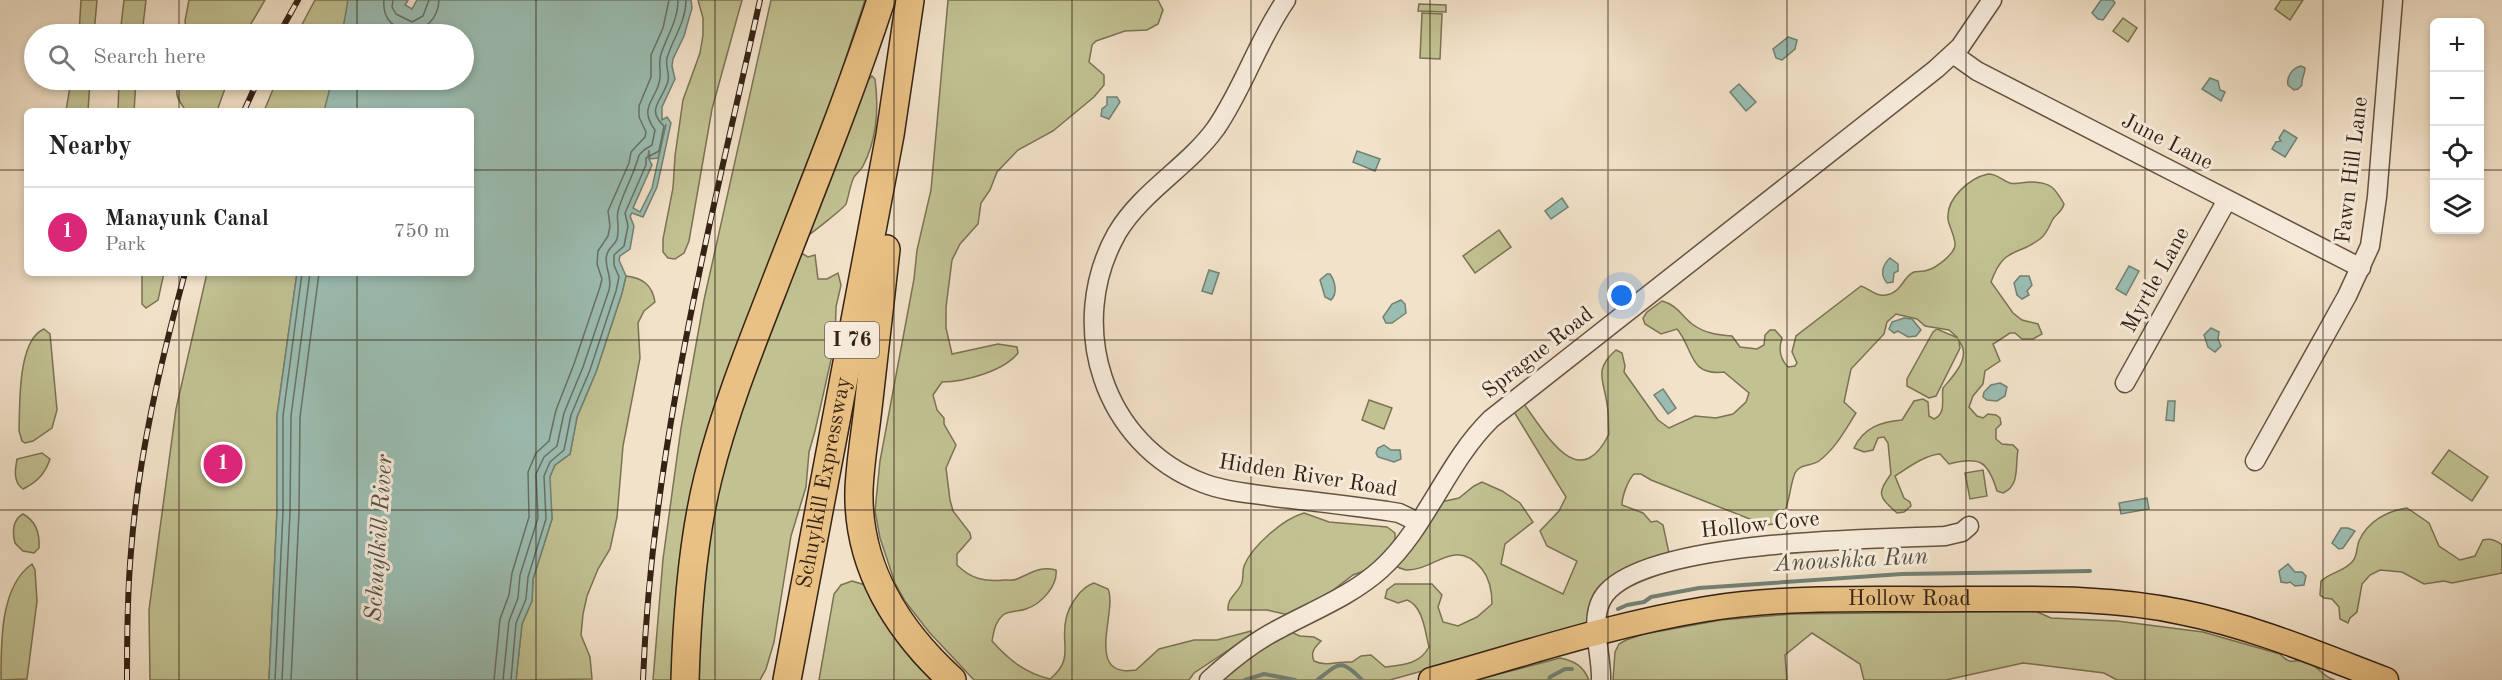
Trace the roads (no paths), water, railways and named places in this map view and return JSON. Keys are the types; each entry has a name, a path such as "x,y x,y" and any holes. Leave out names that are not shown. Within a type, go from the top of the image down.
{"highway":[{"path":"685,680 687,626 697,535 717,448 743,367 867,45 881,0"},
{"name":"Schuylkill Expressway","path":"788,680 888,146 910,0"},
{"name":"Schuylkill Expressway","path":"805,680 886,249 916,79 927,0"},
{"path":"886,249 859,489 860,512 867,554 880,588 900,624 937,670 952,680"}],"main road":[{"name":"Hollow Road","path":"1431,680 1663,616 1753,603 1984,599 2113,602 2179,611 2242,627 2386,680"}],"street":[{"name":"Hidden River Road","path":"1286,0 1268,28 1232,104 1213,132 1191,158 1136,208 1118,233 1103,265 1094,302 1093,324 1097,359 1107,389 1132,430 1156,456 1187,476 1220,489 1387,511 1418,522"},
{"name":"Sprague Road","path":"1209,680 1240,653 1260,640 1342,597 1367,581 1391,559 1418,522 1461,452 1491,419 1736,228 1953,54 1992,0"},
{"name":"Fawn Hill Lane","path":"2255,461 2361,268 2370,246 2375,219 2393,0"},
{"name":"June Lane","path":"1953,54 1977,70 2361,268"},
{"name":"Myrtle Lane","path":"2125,383 2228,200"},
{"name":"Hollow Cove","path":"1601,680 1597,634 1598,609 1604,595 1624,577 1646,569 1725,549 1945,536 1962,531 1969,526"}],"water":[{"name":"Schuylkill River","path":"348,0 408,0 405,5 412,9 417,0 691,0 692,8 684,36 673,59 675,79 662,107 662,120 667,117 671,123 657,187 643,217 632,213 630,216 634,226 630,249 620,256 619,260 626,276 622,293 596,372 577,417 570,454 555,465 550,477 552,519 533,579 532,601 522,624 516,680 269,680 277,512 277,415 297,276 474,276 474,108 325,108 329,90 474,90 474,24 344,24","holes":["666,124 652,188 640,212 633,208 652,165 648,157 649,150 650,159 658,158"]},
{"path":"2101,0 2113,0 2115,3 2103,20 2098,19 2092,13"},
{"path":"1788,37 1797,40 1795,49 1782,60 1776,58 1773,49"},
{"path":"2301,66 2305,68 2302,85 2294,90 2288,85 2288,79 2293,71"},
{"path":"2210,78 2218,81 2220,90 2225,92 2221,101 2202,89"},
{"path":"1739,84 1756,102 1746,111 1730,92"},
{"path":"1107,97 1117,97 1120,102 1109,119 1101,116 1102,109 1107,105"},
{"path":"2284,130 2297,138 2285,157 2272,149 2276,142 2281,141 2279,138"},
{"path":"1357,151 1380,159 1375,171 1353,162"},
{"path":"1562,198 1568,207 1551,219 1545,211"},
{"path":"1890,258 1898,264 1898,271 1894,273 1893,282 1887,283 1883,277 1883,270"},
{"path":"2129,266 2139,271 2126,295 2116,289"},
{"path":"1209,270 1219,273 1212,294 1202,291"},
{"path":"1327,274 1332,277 1335,287 1331,300 1325,297 1320,280"},
{"path":"2020,276 2029,276 2032,285 2027,291 2029,295 2022,299 2017,295 2014,283"},
{"path":"1401,300 1405,304 1406,313 1392,323 1386,323 1383,317 1392,304"},
{"path":"1904,318 1912,319 1921,330 1916,336 1908,337 1889,329 1892,322"},
{"path":"2211,328 2219,332 2218,339 2221,346 2215,352 2208,347 2204,335"},
{"path":"2000,383 2007,387 2005,396 1997,401 1983,397 1984,392 1991,385"},
{"path":"1663,389 1676,408 1668,414 1654,395"},
{"path":"2168,401 2175,401 2174,421 2166,420"},
{"path":"1384,445 1391,450 1400,450 1401,459 1394,462 1378,457 1376,453 1378,448"},
{"path":"2147,498 2149,509 2121,514 2119,503"},
{"path":"2341,528 2355,531 2343,548 2339,549 2332,543"},
{"path":"2288,564 2295,572 2302,572 2306,576 2304,585 2295,586 2290,582 2281,582 2279,571"}],"waterway":[{"name":"Anoushka Run","path":"1618,609 1644,602 1651,597 1699,588 1902,574 2090,571"},
{"path":"1317,680 1340,665 1349,668 1362,680"},
{"path":"1549,680 1550,677 1565,669 1572,669"},
{"path":"1245,680 1264,674 1295,680"}],"railway":[{"path":"285,24 298,0"},
{"path":"643,680 658,508 671,422 703,253 760,0"},
{"path":"245,108 253,90"},
{"path":"127,680 129,584 134,517 159,376 184,276"}],"place":[{"name":"Manayunk Canal","path":"223,464"}]}
